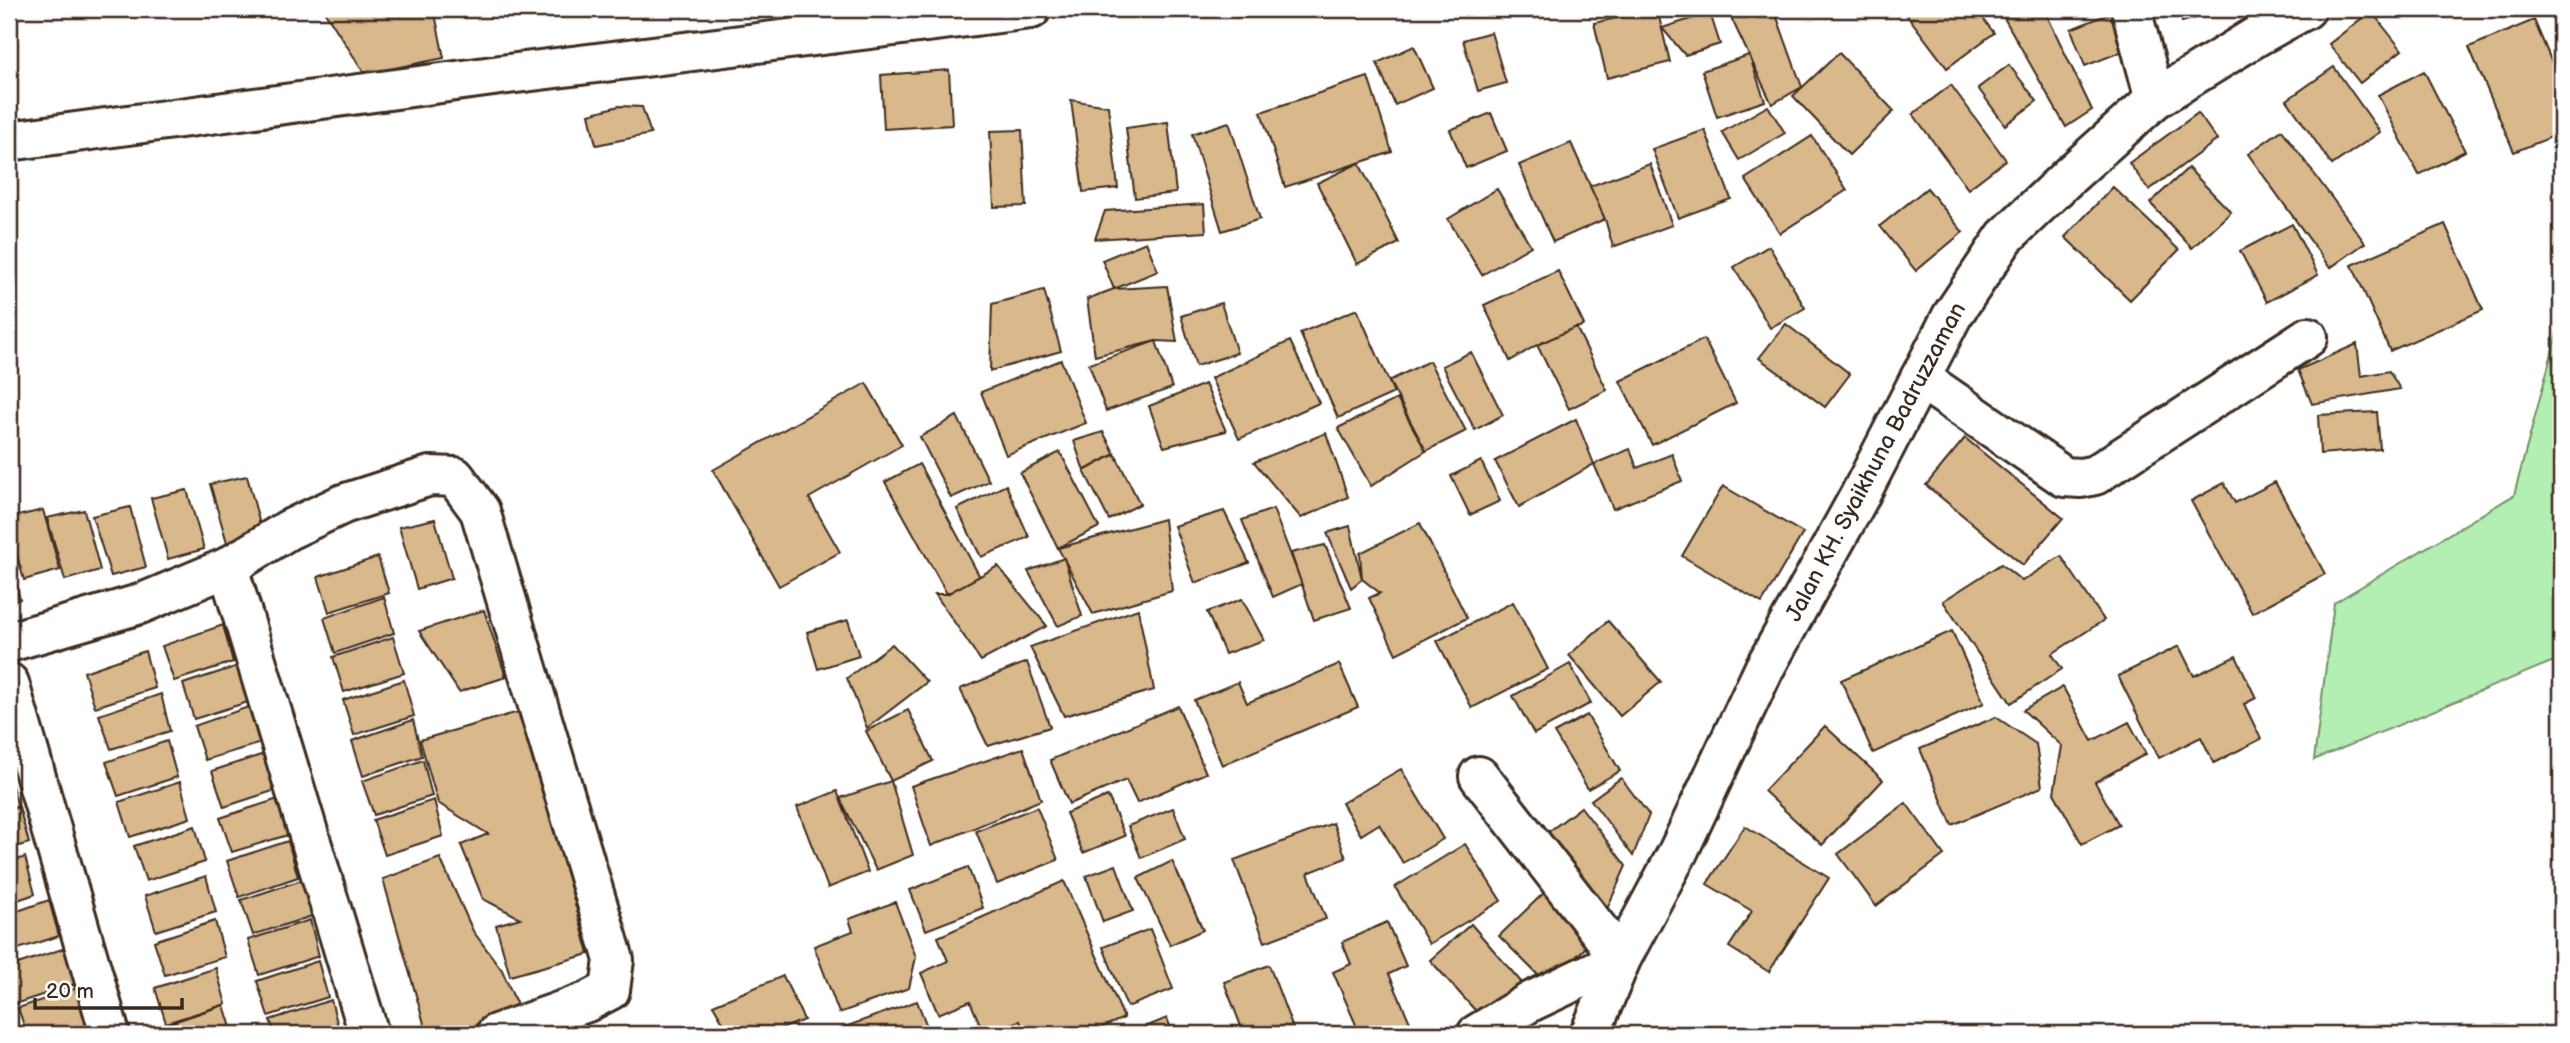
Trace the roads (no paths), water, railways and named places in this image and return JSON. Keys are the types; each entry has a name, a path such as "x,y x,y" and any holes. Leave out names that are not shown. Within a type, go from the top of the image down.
{"street":[{"path":"9,141 494,75 1031,9"},
{"path":"2131,9 2155,99"},
{"name":"Jalan KH. Syaikhuna Badruzzaman","path":"1590,1034 1621,959 1678,852 1764,669 1859,497 1952,316 2006,237 2155,99 2306,9"},
{"path":"1920,378 2064,477 2081,478 2095,475 2308,337"},
{"path":"9,642 140,604 228,567 288,530 343,504 430,476 455,477 480,511 614,960 610,990 587,1002 496,1034"},
{"path":"228,567 369,1034"},
{"path":"9,683 110,1034"},
{"path":"1477,1034 1530,1002 1621,959 1479,776"}]}
